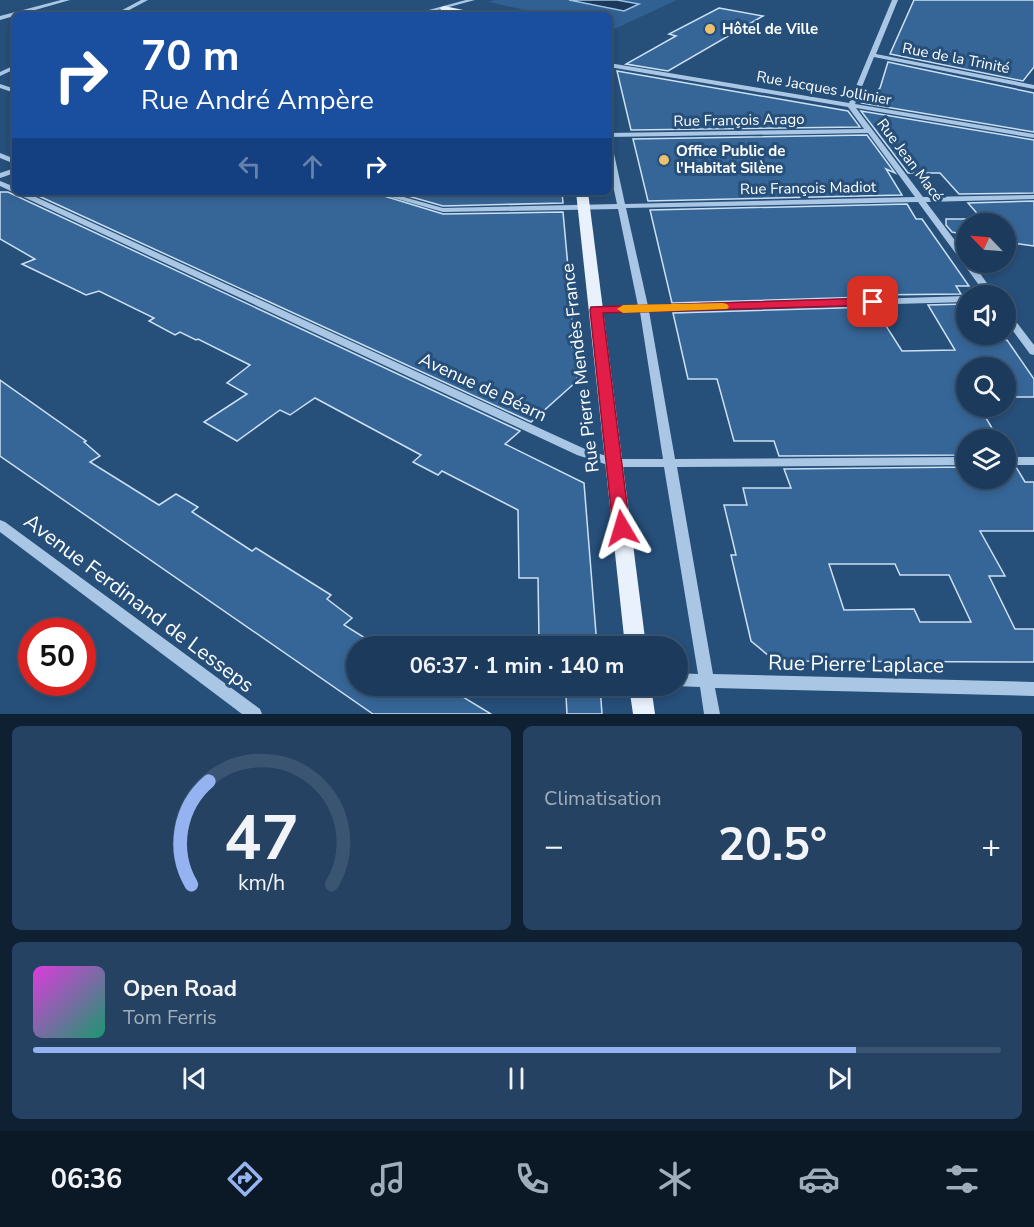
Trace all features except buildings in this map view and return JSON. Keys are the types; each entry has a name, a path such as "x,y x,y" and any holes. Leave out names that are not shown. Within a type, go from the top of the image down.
{"main road":[{"path":"443,4 451,0"},
{"path":"443,4 466,12"},
{"name":"Rue Pierre Mendès France","path":"583,199 635,636"},
{"path":"641,696 644,714"}],"street":[{"path":"22,12 67,0"},
{"path":"122,12 145,0"},
{"path":"421,12 443,4 472,0"},
{"path":"851,106 895,0"},
{"path":"430,12 443,4"},
{"name":"Rue de la Trinité","path":"872,55 1034,87"},
{"name":"Rue Jacques Jollinier","path":"612,66 1034,136"},
{"name":"Rue Jean Macé","path":"851,106 956,247"},
{"name":"Rue François Arago","path":"612,135 869,131"},
{"path":"612,164 644,309 712,714"},
{"name":"Avenue de Béarn","path":"26,195 581,452 614,463 956,461"},
{"name":"Rue François Madiot","path":"387,195 443,210 583,199 620,205 1034,197"},
{"path":"596,310 956,299"},
{"path":"1016,328 1034,352"},
{"path":"1016,461 1034,461"},
{"name":"Avenue Ferdinand de Lesseps","path":"0,525 254,714"},
{"name":"Rue Pierre Laplace","path":"688,680 1034,688"}],"shaded area":[{"path":"494,0 677,0 612,30 612,12 533,12 489,2"},
{"path":"569,0 617,0 639,4 624,11"}],"slow traffic":[{"path":"623,309 723,307"}],"place":[{"name":"Hôtel de Ville","path":"710,29"},
{"name":"Office Public de l'Habitat Silène","path":"664,160"}],"route":[{"path":"622,528 596,310 873,302"}]}
